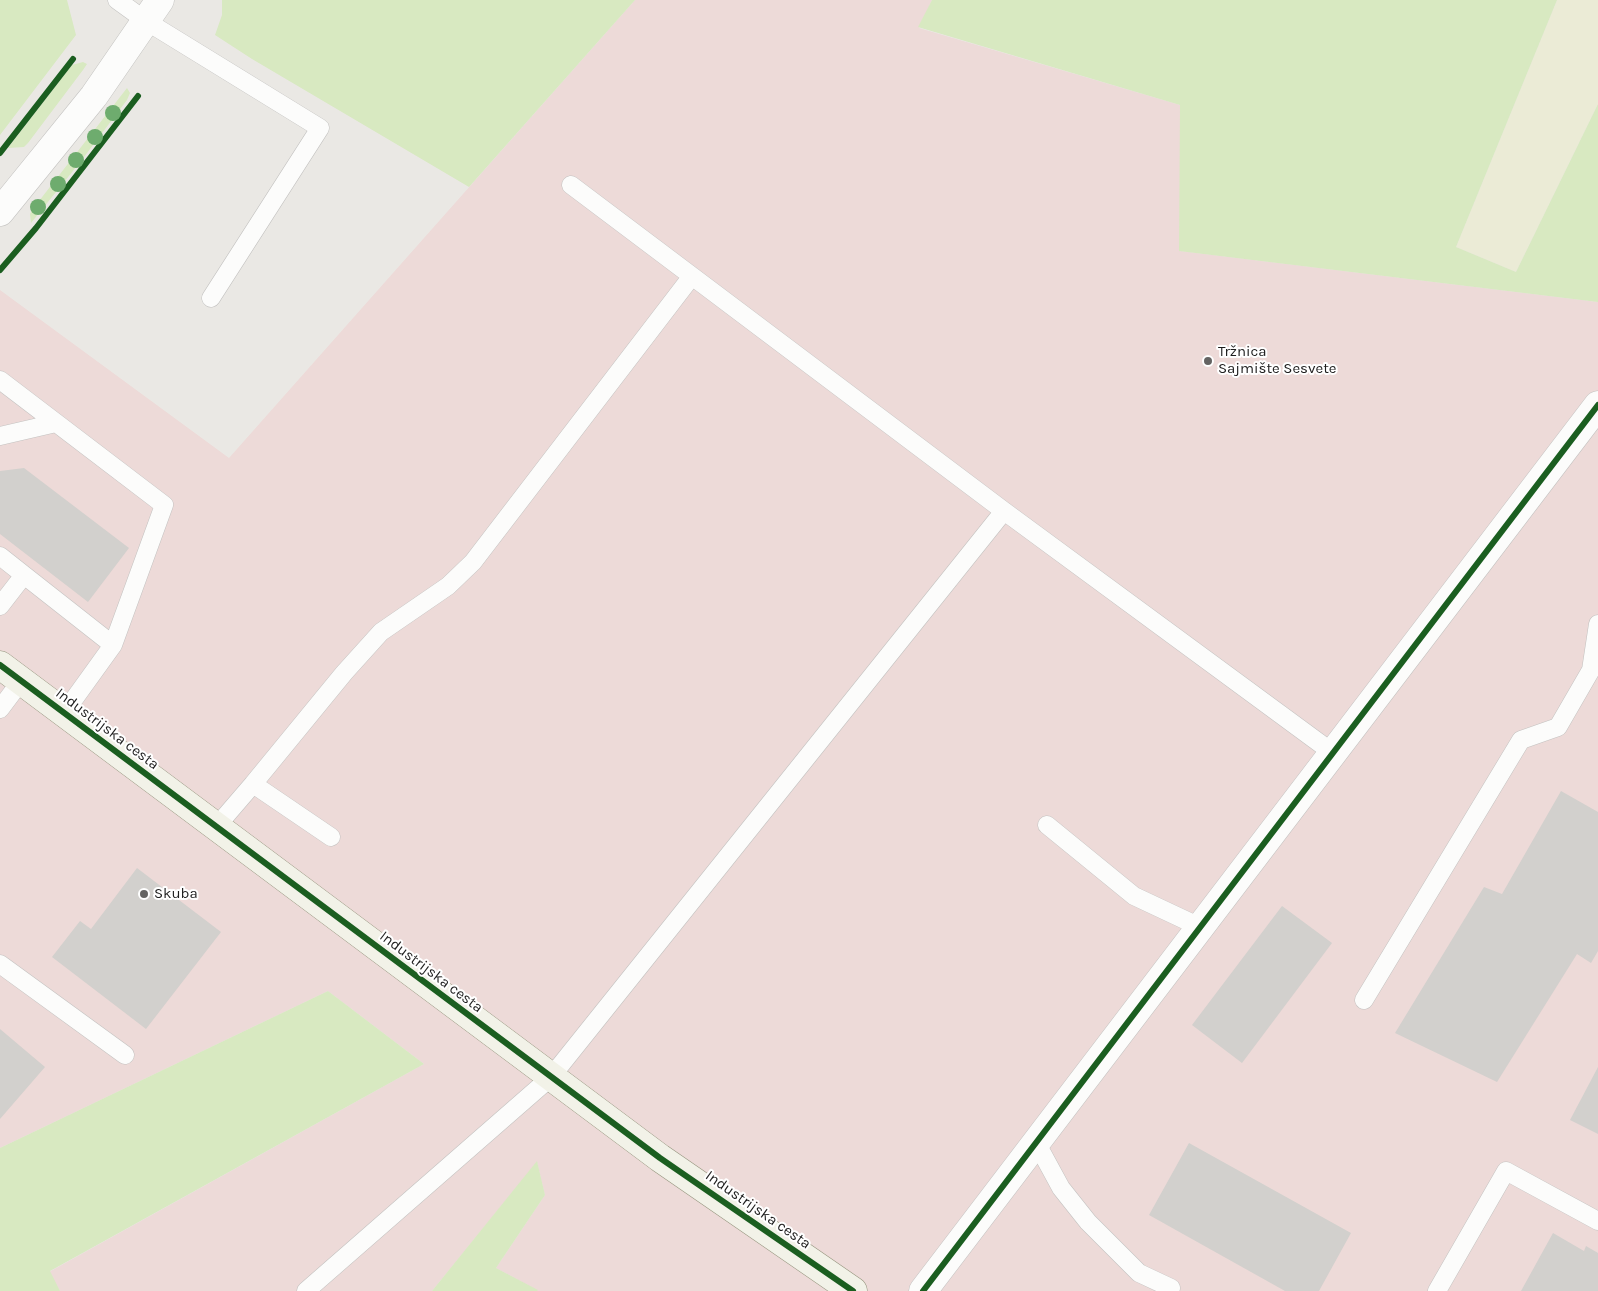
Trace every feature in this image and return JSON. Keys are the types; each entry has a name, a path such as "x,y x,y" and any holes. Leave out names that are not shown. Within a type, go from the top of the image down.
{"street":[{"path":"0,212 94,96 153,10"},
{"path":"923,1291 1598,405"},
{"name":"Industrijska cesta","path":"10,673 660,1158 853,1291"}],"lane":[{"path":"117,0 153,10 320,128 211,298"},
{"path":"571,185 1004,511 1333,753"},
{"path":"216,826 380,632 448,586 473,562 692,276"},
{"path":"0,380 164,505 113,645 64,713"},
{"path":"0,436 56,423"},
{"path":"306,1291 551,1078 1004,511"},
{"path":"0,556 113,645"},
{"path":"0,606 24,575"},
{"path":"1364,1000 1521,740 1558,727 1591,670 1598,624"},
{"path":"0,709 10,673"},
{"path":"253,784 331,837"},
{"path":"1047,825 1134,896 1200,927"},
{"path":"0,964 125,1055"},
{"path":"1036,1142 1061,1188 1088,1222 1139,1273 1171,1288"},
{"path":"1437,1291 1506,1172 1598,1221"}],"shaded area":[{"path":"635,0 932,0 919,28 1180,105 1180,251 1598,302 1598,1291 537,1291 496,1268 545,1195 537,1162 432,1291 60,1291 49,1272 424,1064 328,991 0,1148 0,290 229,458"}],"green space":[{"path":"0,0 67,0 76,35 0,135"},
{"path":"222,0 635,0 469,187 252,59 215,35 222,15"},
{"path":"932,0 1557,0 1456,247 1516,272 1598,104 1598,302 1179,251 1180,105 918,27"},
{"path":"1557,0 1598,0 1598,104 1516,272 1456,247"},
{"path":"83,62 87,64 83,70 28,143 24,147 8,148 72,65"},
{"path":"127,88 130,93 127,100 31,223 30,214 32,210"},
{"path":"328,991 424,1064 50,1271 60,1291 0,1291 0,1148"},
{"path":"537,1161 545,1195 496,1268 538,1290 432,1291"}],"building":[{"path":"24,468 129,548 88,602 0,534 0,471"},
{"path":"1561,791 1598,812 1598,951 1591,963 1577,954 1497,1082 1395,1033 1484,887 1502,894"},
{"path":"137,868 221,932 146,1029 52,957 80,921 91,929"},
{"path":"1282,906 1332,943 1242,1063 1192,1025"},
{"path":"0,1029 45,1067 0,1119"},
{"path":"1598,1067 1598,1134 1570,1120"},
{"path":"1189,1143 1351,1233 1319,1291 1285,1291 1149,1215"},
{"path":"1553,1233 1584,1251 1586,1246 1598,1253 1598,1291 1521,1291"}],"cycle path":[{"path":"0,153 73,59"},
{"path":"0,270 36,228 138,96"},
{"path":"923,1291 1598,405"},
{"path":"0,665 660,1158 853,1291"}],"place":[{"name":"Tržnica Sajmište Sesvete","path":"1208,361"},
{"name":"Skuba","path":"144,894"}]}
